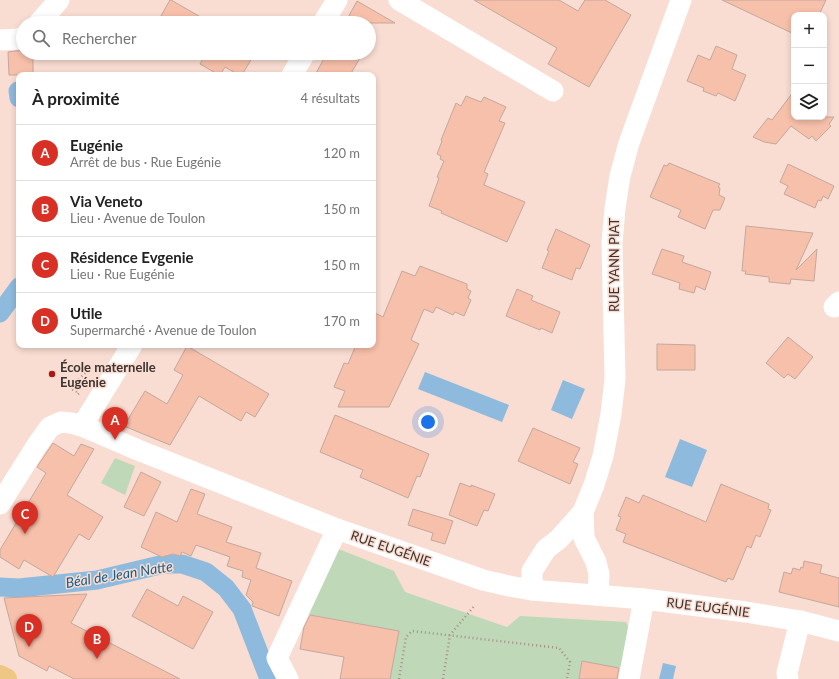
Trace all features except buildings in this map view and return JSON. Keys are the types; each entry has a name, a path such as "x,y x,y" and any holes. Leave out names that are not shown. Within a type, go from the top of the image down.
{"main road":[{"path":"0,676 6,679"}],"street":[{"path":"45,16 59,0"},
{"path":"327,16 337,0"},
{"path":"399,0 553,91"},
{"name":"RUE YANN PIAT","path":"532,590 532,571 546,549 559,539 583,512 594,485 602,456 611,414 616,378 612,243 620,176 629,143 680,0"},
{"path":"0,40 16,39"},
{"path":"294,72 301,60"},
{"path":"82,426 130,348"},
{"name":"RUE EUGÉNIE","path":"0,504 50,427 61,422 71,423 82,426 138,450 337,529 483,580 532,590 644,599 738,611 800,621 839,631"},
{"name":"RUE YANN PIAT","path":"583,512 584,538 596,562 599,574 598,595"},
{"path":"288,679 277,658 337,529"},
{"path":"559,539 572,538 581,541 588,546"},
{"path":"629,679 644,599"},
{"path":"788,679 787,673 800,621"}],"path":[{"path":"76,397 79,393 70,388 87,371"},
{"path":"443,679 450,636 475,605"},
{"path":"399,679 406,637 412,631 559,648 570,662 567,679"}],"green space":[{"path":"115,458 135,466 125,495 101,483"},
{"path":"336,548 394,571 405,592 507,627 520,616 626,622 630,631 624,666 617,668 582,661 579,679 382,679 398,631 307,614"}],"water":[{"path":"425,372 509,405 502,422 418,389"},
{"path":"563,380 585,389 572,419 551,410"},
{"path":"680,439 707,450 692,487 665,477"},
{"path":"663,663 676,666 673,679 659,679"}],"waterway":[{"path":"0,313 16,291"},
{"name":"Béal de Jean Natte","path":"0,587 19,588 97,580 164,564 182,564 206,572 226,588 242,609 269,679"}],"place":[{"name":"École maternelle Eugénie","path":"52,374"},
{"name":"Eugénie","path":"115,440"},
{"name":"Résidence Evgenie","path":"25,534"},
{"name":"Utile","path":"29,647"},
{"name":"Via Veneto","path":"97,659"}]}
